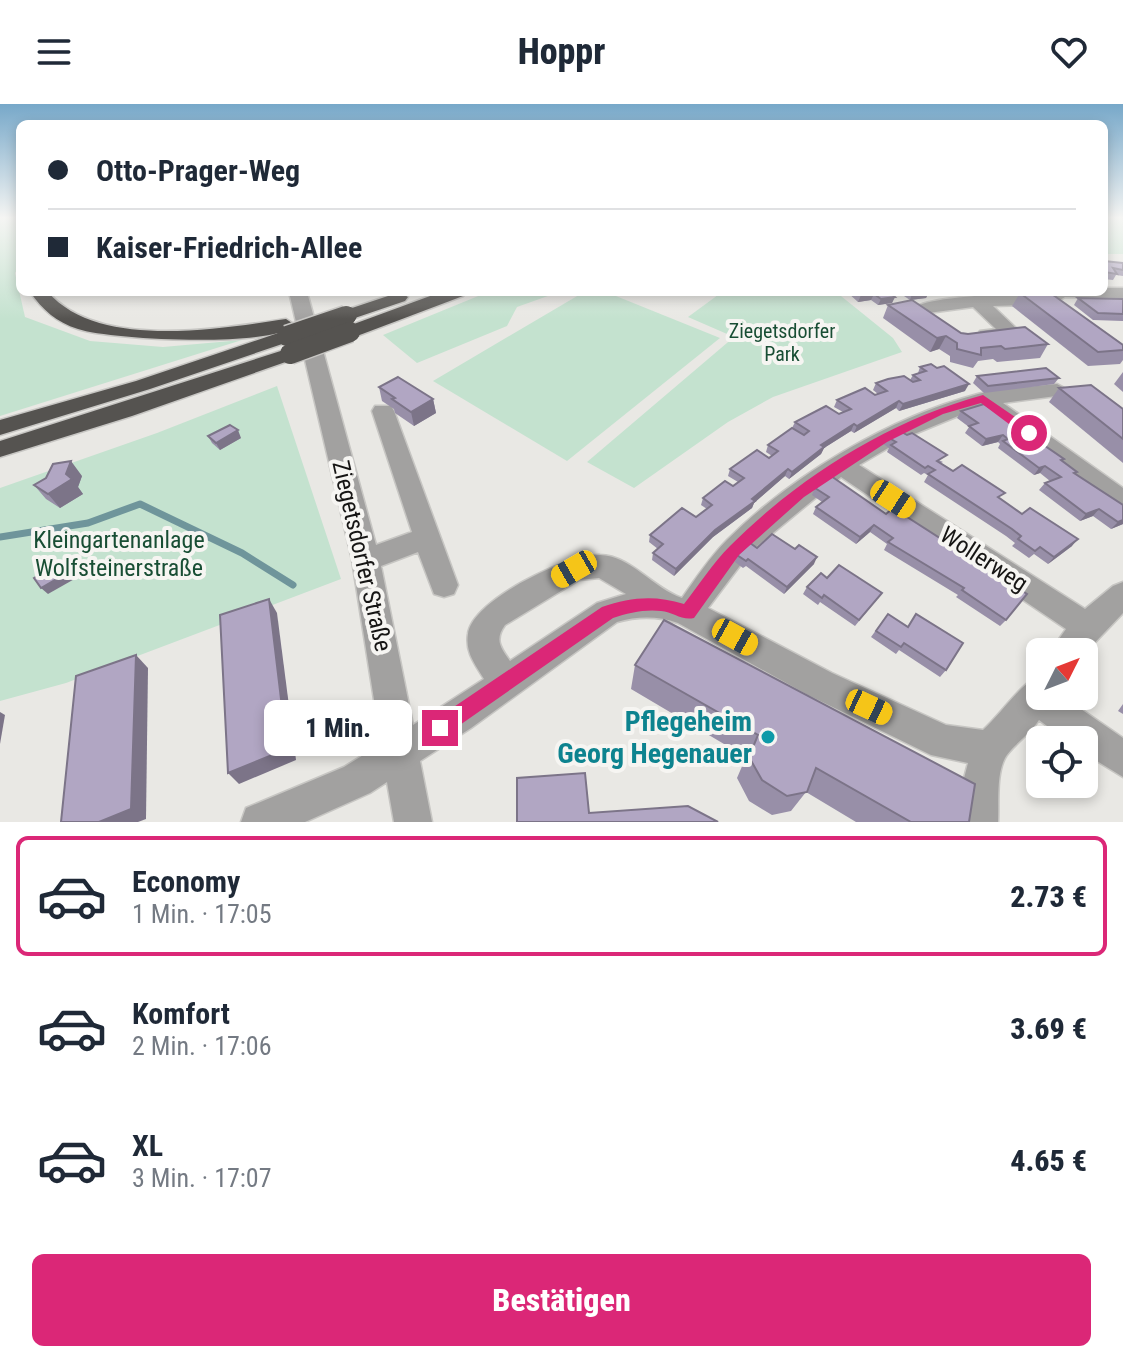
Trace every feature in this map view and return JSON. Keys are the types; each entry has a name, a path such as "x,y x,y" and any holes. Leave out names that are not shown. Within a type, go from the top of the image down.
{"highway":[{"path":"42,296 52,308 72,320 131,334 228,334 288,338"},
{"path":"0,449 124,411 288,338 350,323 404,296"},
{"path":"0,428 288,338 443,296"}],"street":[{"name":"Ziegetsdorfer Straße","path":"299,296 366,560 413,822"},
{"path":"944,325 921,309 977,301 1059,303 1060,296"},
{"path":"965,337 1012,333 977,301"},
{"path":"260,822 357,780 608,612 631,605 674,608 800,494 840,464 882,439 939,412 983,399 1057,390"},
{"path":"983,399 1123,501"},
{"path":"383,411 444,585"},
{"name":"Wollerweg","path":"840,464 1087,627"},
{"path":"366,560 425,538"},
{"path":"506,683 483,649 483,631 494,616 574,569 603,566 674,608 820,684 944,742 989,749"},
{"path":"1078,638 1123,595"},
{"path":"979,822 980,790 989,749 1026,710"},
{"path":"1058,710 1123,759"}],"green space":[{"path":"0,252 16,252 16,296 20,296 25,317 90,341 163,347 242,340 0,416"},
{"path":"478,296 548,296 517,307 507,326 417,363 383,335"},
{"path":"577,296 616,296 720,338 567,461 433,381"},
{"name":"Ziegetsdorfer Park","path":"717,296 841,296 893,338 902,352 773,397 728,422 634,488 587,462 734,337 688,317"},
{"name":"Kleingartenanlage Wolfsteinerstraße","path":"277,386 341,579 66,683 0,701 0,488 157,433"}],"building":[{"path":"1108,261 1123,263 1123,270 1113,268 1117,274 1108,273"},
{"path":"1024,296 1055,296 1123,345 1123,350 1098,352"},
{"path":"1078,298 1123,299 1123,314 1098,313"},
{"path":"912,300 961,333 1025,327 1048,344 1005,349 1001,346 981,348 981,355 957,349 957,343 946,336 937,338 888,305"},
{"path":"931,364 937,368 944,366 969,384 903,404 899,401 857,426 854,424 821,445 824,447 792,472 788,469 752,499 755,501 715,530 676,569 653,553 663,544 650,535 682,508 696,517 712,505 703,498 725,481 733,486 744,478 730,469 757,450 769,458 778,451 768,445 792,428 804,435 809,431 795,422 826,406 839,414 851,409 837,400 865,388 875,395 887,391 876,383 904,376 913,382 920,380 913,375 926,371 920,367"},
{"path":"1046,368 1059,378 988,386 977,376"},
{"path":"398,377 433,399 411,412 379,387"},
{"path":"1091,385 1123,409 1123,439 1059,388"},
{"path":"984,404 1064,459 1061,460 1077,472 1074,473 1123,505 1123,520 1118,522 1099,509 1086,514 1045,483 1061,477 1045,466 1039,468 1003,441 1008,439 1003,435 986,439 969,426 978,423 961,411"},
{"path":"230,425 238,430 216,443 208,436"},
{"path":"898,430 907,435 912,433 947,455 937,461 953,471 962,465 1005,493 998,497 1022,514 1030,508 1078,539 1054,557 1040,547 1035,551 1018,539 1021,536 1012,529 928,474 935,470 928,466 925,468 891,445 896,442 886,436"},
{"path":"71,461 66,474 72,479 48,494 34,485 46,478 53,464"},
{"path":"831,476 886,514 893,508 1027,594 1006,620 962,590 964,588 888,542 893,538 874,525 860,537 816,507 829,497 815,488"},
{"path":"772,534 795,549 799,545 817,557 787,587 748,559 746,561 737,555 750,543 757,548"},
{"path":"65,560 72,570 41,588 34,578"},
{"path":"839,565 882,593 859,620 807,587 821,573 827,578"},
{"path":"269,599 287,749 228,773 220,615"},
{"path":"888,614 908,627 916,614 963,643 946,670 904,643 901,647 876,631"},
{"path":"664,620 975,784 969,822 911,822 816,768 807,792 787,796 762,780 749,757 758,735 635,665"},
{"path":"136,655 131,809 99,822 61,822 76,676"},
{"path":"585,773 589,813 688,806 718,822 517,822 517,778"}],"waterway":[{"path":"0,537 88,523 140,504 242,553 293,585"}],"place":[{"name":"Pflegeheim Georg Hegenauer","path":"768,737"}],"route":[{"path":"440,728 608,612 631,605 661,604 688,613 734,551 800,494 840,464 882,439 939,412 983,399 1029,433"}]}
